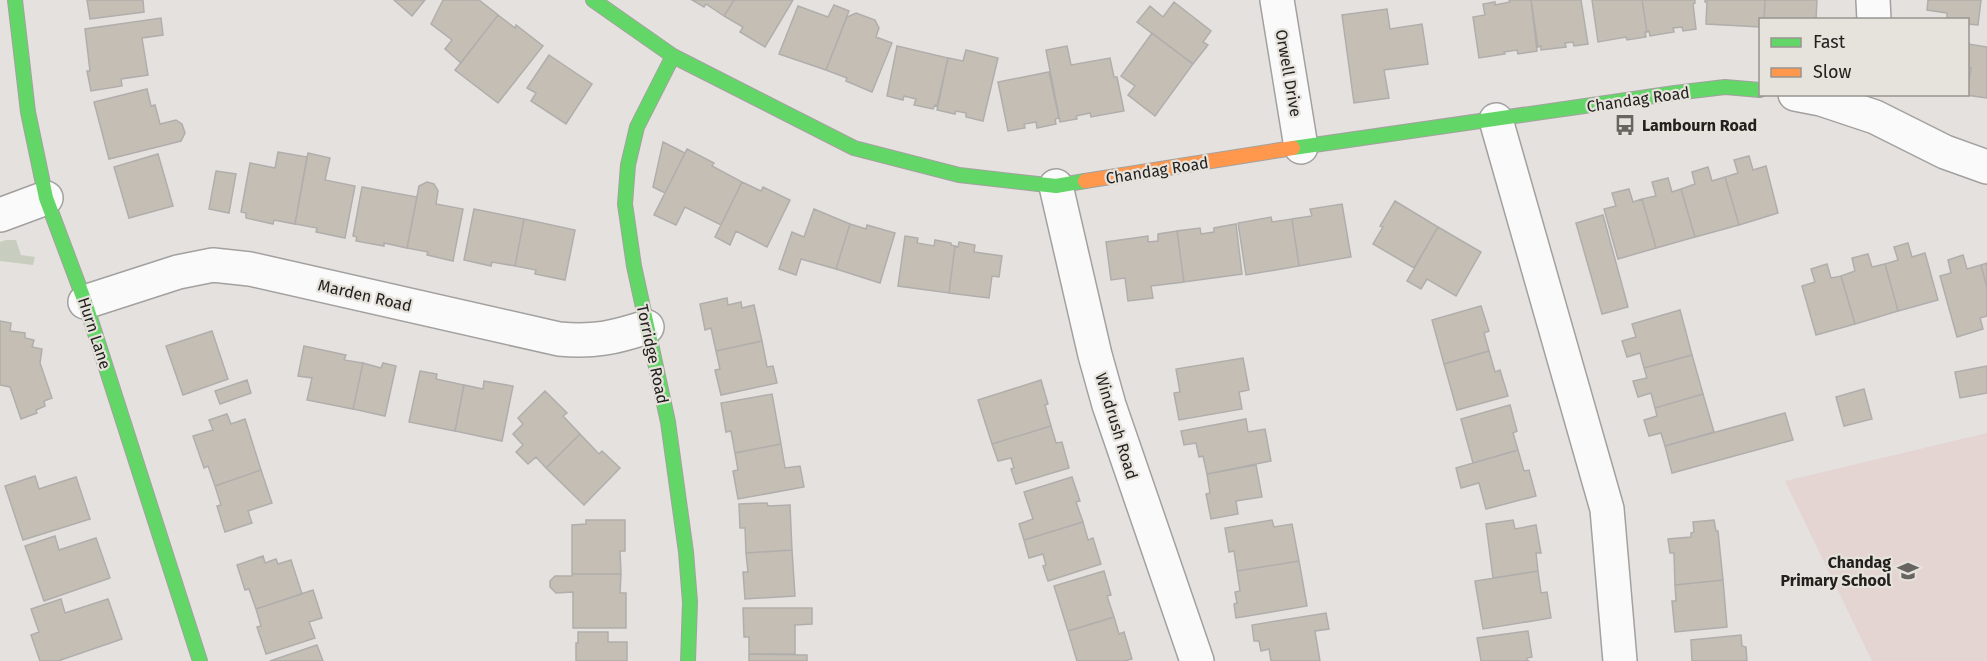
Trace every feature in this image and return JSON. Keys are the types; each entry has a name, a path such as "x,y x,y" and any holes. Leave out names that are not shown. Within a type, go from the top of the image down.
{"street":[{"name":"Hurn Lane","path":"15,0 28,112 46,198 85,302 200,661"},
{"name":"Chandag Road","path":"593,0 673,56 854,148 958,175 1056,186 1301,147 1685,92 1725,87 1759,90"},
{"name":"Orwell Drive","path":"1276,0 1301,147"},
{"path":"1873,0 1874,18"},
{"name":"Torridge Road","path":"673,56 637,128 628,165 625,204 633,266 668,422 686,552 690,602 688,661"},
{"path":"1805,96 1875,106 1945,152 1987,167"},
{"path":"1496,120 1607,509 1620,661"},
{"name":"Windrush Road","path":"1056,186 1095,355 1109,405 1197,661"},
{"path":"0,215 46,198"},
{"name":"Marden Road","path":"85,302 178,272 213,265 250,269 559,339 585,341 612,338 647,327"}],"shaded area":[{"name":"Chandag Primary School","path":"1987,433 1987,661 1872,661 1785,481"}],"green space":[{"path":"16,240 21,255 35,257 33,265 0,261 0,242"}],"building":[{"path":"87,0 143,0 144,12 90,19"},
{"path":"394,0 425,0 412,16"},
{"path":"443,0 479,0 498,15 461,63 445,49 452,40 431,24"},
{"path":"692,0 734,0 724,16 706,4 704,7"},
{"path":"734,0 793,0 765,47 740,32 743,27 724,16"},
{"path":"1509,0 1531,0 1537,51 1518,54 1517,50 1479,58 1473,17 1485,15 1483,4 1495,2 1495,5 1510,2"},
{"path":"1531,0 1581,0 1588,44 1574,46 1573,42 1565,43 1566,47 1541,50 1541,46 1538,47"},
{"path":"1592,0 1642,0 1646,37 1627,40 1626,37 1598,42"},
{"path":"1642,0 1695,0 1693,4 1696,29 1683,31 1682,27 1673,28 1674,32 1650,36 1649,31 1647,32"},
{"path":"1705,0 1765,0 1764,18 1759,18 1759,27 1706,24 1707,2"},
{"path":"1765,0 1817,0 1816,18 1764,18"},
{"path":"1928,0 1981,0 1978,25 1969,24 1969,18 1947,18 1947,13 1927,10"},
{"path":"1174,2 1211,31 1203,42 1208,45 1193,64 1137,22 1150,6 1163,17"},
{"path":"834,5 849,11 826,70 779,54 798,6 828,17"},
{"path":"1387,9 1390,29 1422,24 1428,64 1384,70 1389,98 1354,103 1342,15"},
{"path":"856,13 875,20 879,28 876,37 892,43 872,92 846,81 847,78 826,70 847,17"},
{"path":"498,15 515,28 516,25 543,46 498,103 455,70"},
{"path":"161,18 163,35 142,38 148,75 121,79 122,86 91,91 87,71 90,71 85,29"},
{"path":"1152,33 1193,64 1155,116 1128,95 1135,86 1121,76"},
{"path":"1969,44 1987,47 1987,98 1969,95 1971,68 1969,67"},
{"path":"897,46 948,58 937,106 935,105 933,109 914,105 916,99 904,96 903,100 887,96"},
{"path":"1067,46 1071,65 1110,58 1114,77 1117,77 1124,111 1091,117 1090,113 1076,116 1077,119 1060,122 1046,50"},
{"path":"966,50 998,58 983,121 966,117 966,113 956,111 955,114 937,110 948,58 963,61"},
{"path":"549,55 592,84 566,124 531,101 536,93 527,88"},
{"path":"1049,72 1059,118 1055,119 1056,124 1037,128 1036,122 1024,124 1025,128 1008,131 998,82"},
{"path":"147,89 151,106 155,105 160,124 176,120 182,124 185,133 181,141 109,159 94,102"},
{"path":"663,142 685,153 665,193 653,187"},
{"path":"687,149 714,163 712,166 742,182 721,225 685,207 676,225 654,215"},
{"path":"278,152 307,157 295,224 274,220 273,224 246,218 246,213 241,212 250,163 275,168"},
{"path":"308,153 330,158 325,180 355,186 345,238 316,232 317,228 295,224"},
{"path":"158,154 173,206 129,218 114,167"},
{"path":"1749,156 1753,170 1766,166 1778,213 1739,225 1725,177 1738,173 1734,160"},
{"path":"1708,167 1712,181 1725,177 1739,225 1695,237 1681,189 1695,184 1692,172"},
{"path":"216,171 236,174 229,213 209,209"},
{"path":"1668,178 1672,192 1681,189 1695,237 1656,248 1642,199 1656,196 1652,182"},
{"path":"427,182 434,184 438,191 436,204 463,209 453,261 427,255 428,252 407,248 419,186"},
{"path":"742,182 761,191 763,187 790,200 767,247 736,231 730,245 715,237"},
{"path":"362,187 417,197 407,248 384,243 384,246 356,241 357,237 353,236"},
{"path":"1629,189 1633,202 1642,199 1656,248 1618,259 1604,209 1616,206 1612,193"},
{"path":"1395,201 1438,227 1414,268 1373,244 1383,227 1380,226"},
{"path":"1342,204 1351,257 1299,266 1292,219 1312,216 1310,209"},
{"path":"474,209 524,219 515,266 492,262 491,266 464,260"},
{"path":"814,209 850,224 836,269 801,259 796,275 779,269 792,232 804,237"},
{"path":"1603,215 1628,307 1602,314 1576,223"},
{"path":"1271,217 1272,222 1292,219 1299,266 1246,275 1238,223"},
{"path":"524,219 575,230 565,280 535,274 536,270 515,266"},
{"path":"850,224 866,229 867,225 895,233 880,283 836,269"},
{"path":"1236,224 1242,274 1184,282 1177,231 1200,228 1201,234 1214,232 1214,228"},
{"path":"1438,227 1481,252 1456,296 1427,279 1421,289 1407,281"},
{"path":"1177,231 1184,282 1151,286 1153,298 1128,301 1125,278 1111,280 1106,242 1148,236 1148,242 1158,241 1158,234"},
{"path":"905,236 918,238 917,243 934,246 935,240 955,246 949,293 898,286"},
{"path":"959,242 975,245 974,252 1002,256 999,277 992,276 989,298 949,293 955,246 958,247"},
{"path":"1908,243 1912,257 1925,253 1938,300 1898,311 1885,264 1898,260 1894,247"},
{"path":"1868,254 1872,267 1885,264 1898,311 1855,324 1841,276 1855,271 1852,258"},
{"path":"1963,255 1967,269 1981,265 1987,288 1987,316 1980,318 1983,329 1957,337 1940,276 1951,273 1948,260"},
{"path":"1987,263 1987,288 1981,265"},
{"path":"1827,264 1831,278 1841,276 1855,324 1816,335 1802,286 1815,282 1811,269"},
{"path":"727,298 728,305 741,302 742,308 754,305 762,341 716,351 711,328 705,330 700,304"},
{"path":"1481,306 1489,331 1484,333 1489,351 1444,364 1432,320"},
{"path":"1680,310 1692,355 1644,368 1640,353 1627,357 1622,341 1636,337 1632,324"},
{"path":"0,321 11,323 10,331 25,333 25,338 34,340 32,347 42,349 40,363 52,398 44,401 45,406 36,410 37,413 21,419 10,387 0,385"},
{"path":"212,331 228,379 183,395 166,346"},
{"path":"762,341 767,367 773,366 777,383 721,395 715,370 720,369 716,351"},
{"path":"304,346 346,355 344,360 363,363 353,409 307,400 312,378 298,376"},
{"path":"1489,351 1495,372 1500,370 1508,396 1457,410 1444,364"},
{"path":"1692,355 1703,394 1655,408 1651,393 1638,397 1633,381 1647,378 1644,368"},
{"path":"1243,358 1249,390 1239,392 1242,409 1179,420 1174,393 1180,392 1176,369"},
{"path":"363,363 381,368 383,363 396,366 385,416 353,409"},
{"path":"1987,366 1987,393 1960,398 1955,372"},
{"path":"420,371 437,374 436,379 464,385 455,431 409,422"},
{"path":"247,380 251,393 220,404 215,391"},
{"path":"1041,380 1051,426 992,444 978,400"},
{"path":"484,381 513,386 502,441 455,431 464,385 483,389"},
{"path":"1864,389 1872,419 1844,426 1836,397"},
{"path":"545,391 567,413 563,416 580,434 546,468 536,457 528,464 516,452 523,445 513,434 523,424 518,418"},
{"path":"772,394 781,444 735,453 731,431 726,432 721,403"},
{"path":"1703,394 1714,432 1665,446 1661,433 1649,436 1644,420 1657,416 1655,408"},
{"path":"1510,405 1517,431 1513,433 1518,450 1473,463 1461,419"},
{"path":"1785,413 1793,440 1672,473 1665,446"},
{"path":"227,414 231,424 245,419 261,470 215,486 208,466 204,468 193,436 213,430 209,420"},
{"path":"1246,419 1248,432 1265,429 1271,461 1207,474 1203,456 1199,457 1196,443 1184,445 1181,431"},
{"path":"1051,426 1056,443 1062,442 1069,468 1016,484 1011,469 1014,468 1011,458 998,461 992,444"},
{"path":"580,434 599,454 602,451 620,468 584,505 546,468"},
{"path":"781,444 785,468 800,466 804,487 738,499 733,471 738,470 735,453"},
{"path":"1518,450 1524,471 1529,470 1536,496 1486,509 1479,483 1461,488 1456,468"},
{"path":"1256,465 1262,497 1236,501 1238,514 1211,519 1206,494 1210,493 1207,474"},
{"path":"261,470 272,503 248,511 252,523 225,532 217,506 221,505 215,486"},
{"path":"35,476 39,489 76,477 90,519 23,540 5,486"},
{"path":"1072,477 1080,501 1076,502 1083,522 1024,540 1019,524 1033,519 1024,492"},
{"path":"767,503 768,506 790,505 792,550 746,553 745,528 740,528 739,504"},
{"path":"586,520 625,520 625,551 620,551 621,574 572,574 572,525 586,524"},
{"path":"1272,520 1274,527 1292,524 1299,561 1237,571 1234,551 1229,552 1225,528"},
{"path":"1513,520 1515,529 1536,525 1541,553 1536,553 1538,571 1493,578 1486,524"},
{"path":"1714,520 1716,531 1718,531 1723,580 1675,585 1674,553 1670,553 1668,539 1691,537 1691,533 1694,532 1693,522"},
{"path":"1083,522 1088,540 1093,538 1101,564 1048,581 1043,566 1046,565 1043,554 1029,558 1024,540"},
{"path":"55,536 59,550 96,538 110,578 44,601 25,546"},
{"path":"792,550 795,596 745,599 743,572 748,572 746,553"},
{"path":"263,556 265,563 276,559 278,564 291,560 302,594 256,609 249,589 245,590 237,565"},
{"path":"1299,561 1307,606 1236,618 1235,592 1240,591 1237,571"},
{"path":"1104,571 1111,595 1107,596 1114,617 1068,631 1054,586"},
{"path":"1538,571 1541,593 1547,592 1551,618 1483,629 1475,581"},
{"path":"572,574 621,574 620,593 626,593 626,628 573,628 573,592 556,593 550,587 550,581 555,576 572,576"},
{"path":"1723,580 1727,627 1675,632 1672,601 1676,601 1675,585"},
{"path":"313,590 322,618 309,622 315,638 266,654 257,627 261,626 256,609"},
{"path":"61,599 65,613 108,599 122,639 58,661 40,661 31,635 39,632 31,609"},
{"path":"743,608 812,608 812,624 795,625 795,654 749,654 749,637 744,637"},
{"path":"1326,613 1329,629 1315,631 1320,661 1271,661 1269,649 1261,651 1259,641 1254,641 1252,625"},
{"path":"1114,617 1119,634 1124,632 1132,659 1077,661 1068,631"},
{"path":"1528,631 1532,657 1527,658 1527,661 1481,661 1477,638"},
{"path":"578,632 608,632 608,642 627,642 627,661 576,661"},
{"path":"1741,635 1742,646 1746,647 1747,661 1692,661 1691,640"},
{"path":"317,645 323,661 270,661"},
{"path":"749,654 807,655 807,661 749,661"}],"traffic: fast":[{"path":"15,0 28,112 46,198 85,302 200,661"},
{"path":"593,0 673,56 854,148 959,175 1056,186 1085,181"},
{"path":"673,56 637,127 628,165 625,204 634,266 668,422 686,552 690,602 688,661"},
{"path":"1293,148 1675,93 1725,87 1759,90"}],"traffic: slow":[{"path":"1085,181 1293,148"}],"place":[{"name":"Lambourn Road","path":"1625,125"},
{"name":"Chandag Primary School","path":"1908,571"}]}
